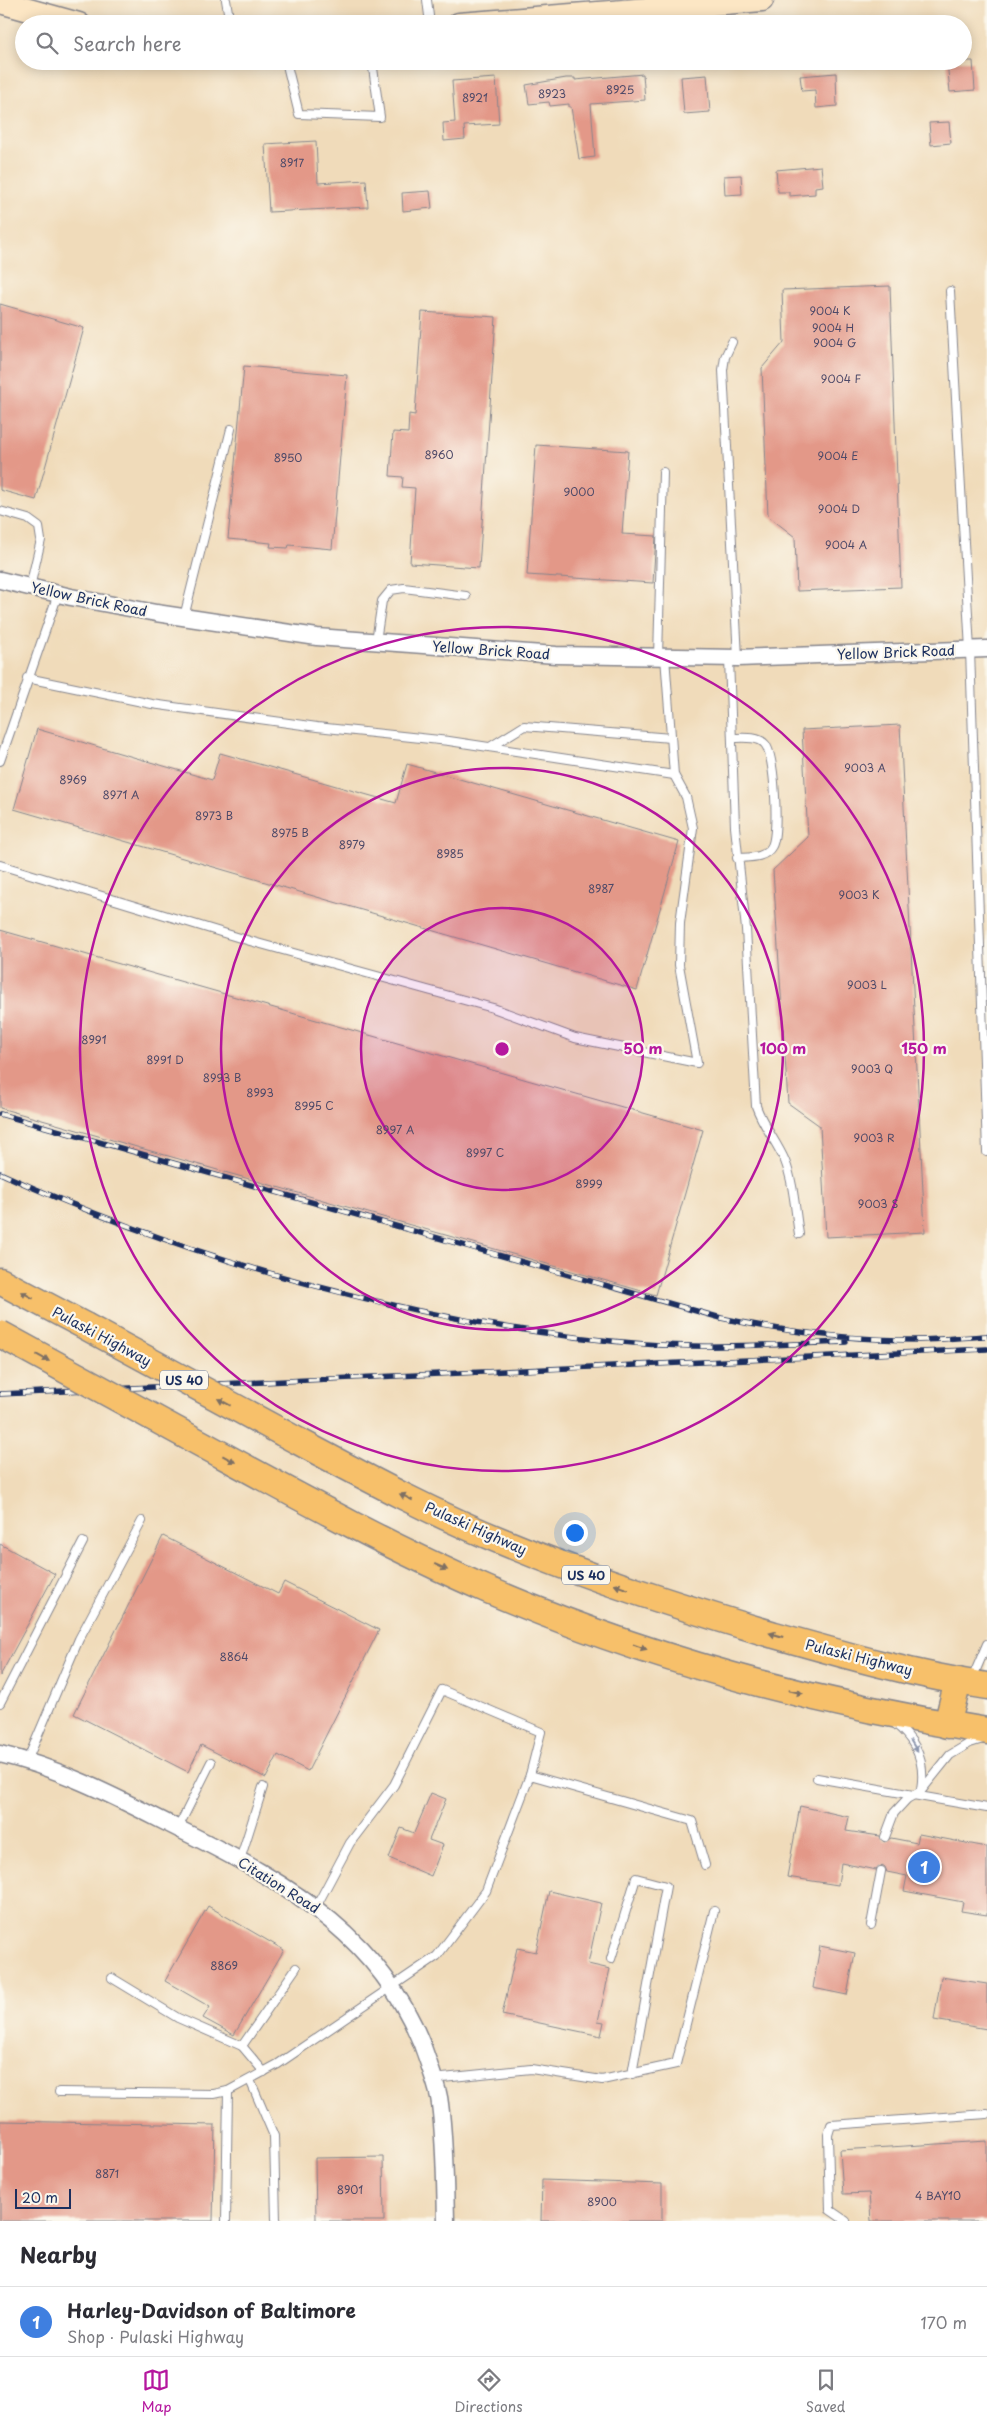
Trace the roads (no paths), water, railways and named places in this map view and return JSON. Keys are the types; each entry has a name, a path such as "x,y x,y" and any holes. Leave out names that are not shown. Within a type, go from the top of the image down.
{"highway":[{"name":"Pulaski Highway","path":"0,1281 283,1433 436,1512 505,1543 598,1579 684,1608 802,1643 975,1683"},
{"path":"0,1334 186,1436 397,1547 486,1589 580,1626 757,1683 881,1712 987,1731"},
{"path":"947,1725 975,1683"}],"main road":[{"path":"573,15 762,0"},
{"path":"0,2 47,15"}],"street":[{"name":"Yellow Brick Road","path":"0,580 58,594 184,617 318,637 556,655 734,658 987,649"},
{"name":"Citation Road","path":"0,1754 27,1761 72,1778 178,1828 240,1860 316,1906 350,1937 379,1969 403,2003 423,2045 440,2102 446,2221"}],"lane":[{"path":"226,0 228,15"},
{"path":"427,0 429,15"},
{"path":"288,70 299,114 380,117 373,70"},
{"path":"950,291 970,650 987,1152"},
{"path":"732,342 725,357 723,370 734,658 732,738 737,858 746,929 756,1106 785,1163 792,1186 799,1234"},
{"path":"184,617 231,429"},
{"path":"0,865 250,941 493,1008 575,1038 696,1063 679,965 680,923 693,828 686,797 674,775 661,657 663,472"},
{"path":"0,512 28,519 39,527 41,540 30,587"},
{"path":"376,641 382,601 391,590 404,588 466,596"},
{"path":"0,761 27,678 58,594"},
{"path":"27,678 152,704 490,747 674,775"},
{"path":"490,747 524,726 670,738"},
{"path":"732,738 755,739 764,742 769,750 775,790 776,824 772,846 762,856 737,858"},
{"path":"27,1761 79,1639 142,1521"},
{"path":"0,1703 83,1542"},
{"path":"975,1683 987,1644"},
{"path":"59,2092 214,2094 228,2091 264,2072 392,1988 437,1956 486,1891 530,1775 541,1732 442,1690 394,1785 350,1843 316,1906"},
{"path":"881,1712 900,1728 916,1747 923,1764 918,1792"},
{"path":"885,1837 894,1813 918,1792 950,1754 970,1743 987,1738"},
{"path":"178,1828 211,1762"},
{"path":"530,1775 692,1821 704,1864"},
{"path":"817,1778 918,1792 987,1808"},
{"path":"240,1860 263,1787"},
{"path":"871,1926 881,1871"},
{"path":"611,1960 636,1878 666,1886 632,2074"},
{"path":"433,2079 532,2069 602,2080 676,2064 714,1911"},
{"path":"242,2046 296,1968"},
{"path":"112,1978 178,2018 242,2046 264,2072"},
{"path":"250,2080 274,2136 276,2221"},
{"path":"226,2221 228,2091"},
{"path":"846,2221 830,2210 828,2136 831,2125 987,2114"}],"railway":[{"path":"0,1114 721,1318 794,1331 869,1339 927,1340 987,1336"},
{"path":"0,1173 75,1205 154,1235 234,1262 315,1286 481,1323 645,1344 745,1346 846,1342"},
{"path":"0,1394 987,1349"}],"place":[{"name":"Harley-Davidson of Baltimore","path":"924,1867"}]}
